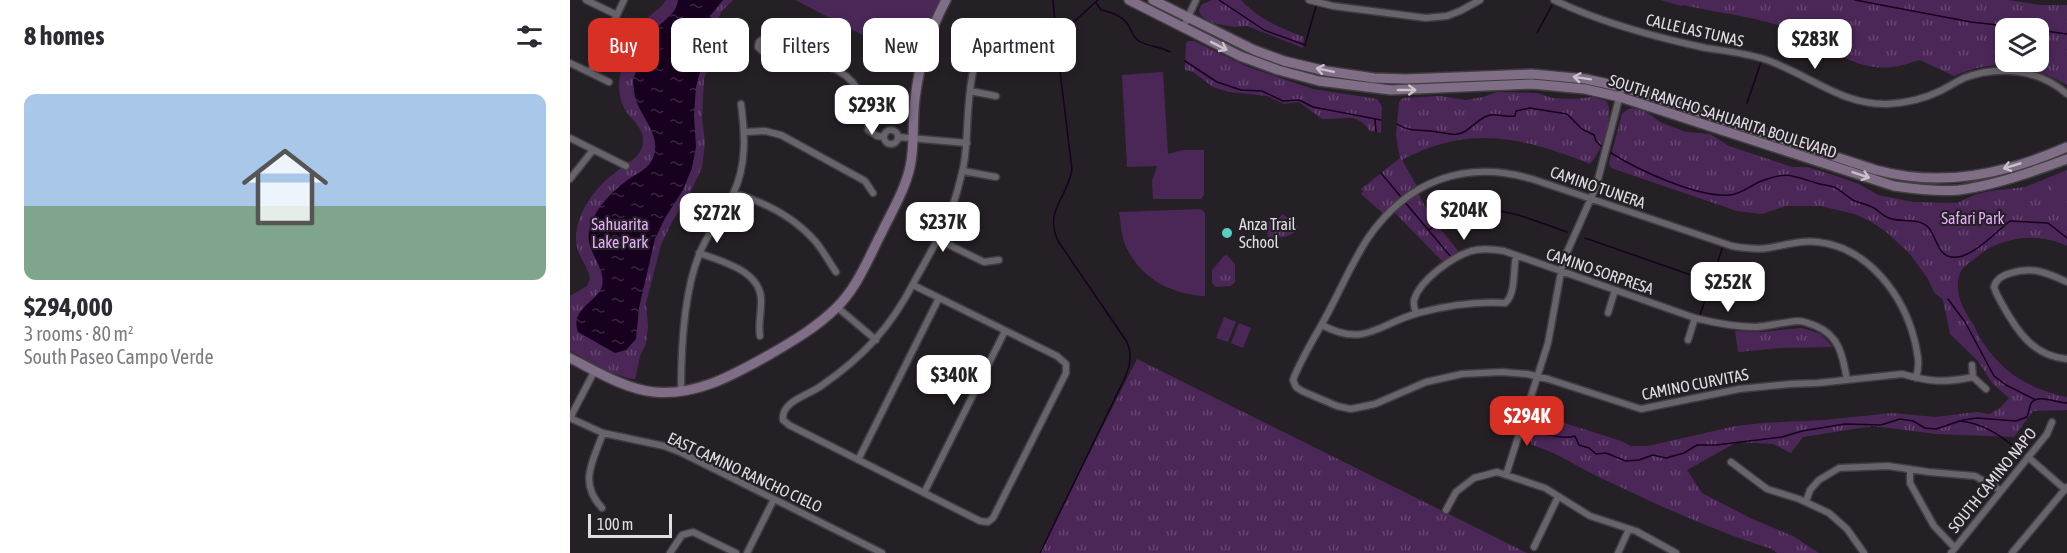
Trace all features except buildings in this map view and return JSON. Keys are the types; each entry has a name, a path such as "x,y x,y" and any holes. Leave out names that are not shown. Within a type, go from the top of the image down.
{"street":[{"path":"586,0 617,15"},
{"path":"616,18 624,0"},
{"path":"570,358 617,381 653,392 681,392 708,386 733,376 796,339 837,307 856,282 896,203 910,169 915,100 921,62 946,0"},
{"name":"SOUTH RANCHO SAHUARITA BOULEVARD","path":"1129,0 1230,51 1260,63 1334,84 1391,90 1532,84 1621,92 1876,170 1915,178 1947,180 1985,174 2067,147"},
{"name":"SOUTH RANCHO SAHUARITA BOULEVARD","path":"1153,0 1224,37 1263,54 1316,69 1350,75 1406,79 1532,74 1586,79 1883,183 1914,189 1972,188 2067,159"},
{"path":"1183,28 1196,0"},
{"path":"1309,0 1333,6 1426,18 1453,13 1480,0"},
{"name":"CALLE LAS TUNAS","path":"1554,0 1571,9 1671,40 1761,58 1782,66 1831,92 1857,101 1887,104 1920,99 1963,79 1996,71 2032,75 2067,94"},
{"path":"570,63 588,71"},
{"path":"590,72 609,82"},
{"path":"842,72 858,88 865,106 868,130 884,137"},
{"path":"913,285 1057,356 1066,364 1066,373 993,518 988,522 980,521 783,420 787,407 844,370 876,340 901,307 937,239 956,196 963,171 974,72"},
{"path":"970,91 996,96"},
{"path":"1506,475 1548,343 1560,272 1566,251 1600,173 1621,92"},
{"path":"681,392 682,347 691,283 699,253 734,193 741,171 745,132 741,104"},
{"path":"891,130 896,132 898,137 896,142 891,144 885,142 884,137 886,132 891,130"},
{"path":"745,132 765,131 780,135 865,181 873,193"},
{"path":"898,137 967,143"},
{"path":"570,138 626,166"},
{"path":"570,179 593,150"},
{"path":"963,171 996,177"},
{"name":"CAMINO TUNERA","path":"1294,384 1296,372 1360,251 1376,228 1402,202 1435,181 1461,172 1499,171 1532,179 1732,246 1758,249 1804,241 1826,243 1853,254 1869,264 1883,280 1908,317 1919,362 1916,378"},
{"path":"734,193 782,213 800,226 816,241 837,272"},
{"path":"937,239 984,262 999,260"},
{"name":"CAMINO SORPRESA","path":"1416,314 1414,299 1426,280 1465,253 1478,249 1490,249 1695,318 1721,324 1757,327 1800,321 1811,324 1824,330 1835,340 1843,356 1848,380"},
{"path":"699,253 740,269 752,279 765,302 758,325 760,336"},
{"path":"1322,325 1345,335 1359,335 1416,314 1455,306 1508,302 1516,256"},
{"path":"2067,282 2038,270 2023,269 2006,274 1995,281 1994,287 2012,323 2023,337 2040,350 2061,359 2067,359"},
{"path":"1608,313 1615,290"},
{"path":"858,459 939,298"},
{"path":"837,307 876,340"},
{"path":"1688,340 1695,318"},
{"path":"924,493 1005,331"},
{"path":"1972,365 1973,377 1986,389"},
{"path":"570,418 594,370"},
{"name":"CAMINO CURVITAS","path":"1294,384 1302,391 1337,406 1351,409 1375,404 1426,382 1462,374 1502,372 1538,377 1641,409 1722,391 1762,386 1902,374 1932,382 1973,377"},
{"name":"EAST CAMINO RANCHO CIELO","path":"570,418 603,433 672,449 882,553"},
{"name":"SOUTH CAMINO NAPO","path":"1953,550 2047,434 2052,422"},
{"path":"602,508 589,490 589,478 603,433"},
{"path":"2012,553 2066,488 2028,457"},
{"path":"1731,462 1767,489 1806,502 1829,513 1847,529 1864,553"},
{"path":"1806,502 1810,490 1819,480 1839,468 1888,466 1975,476 2000,490"},
{"path":"1910,469 1910,483 1934,526 1953,550"},
{"path":"1446,510 1455,492 1474,478 1497,472 1545,489 1590,516 1629,529 1676,553"},
{"path":"1533,547 1558,497"},
{"path":"747,553 774,499"},
{"path":"1618,553 1629,529"},
{"path":"670,553 682,535 687,532 699,535 736,553"}],"green space":[{"name":"Sahuarita Lake Park","path":"666,0 733,0 721,12 719,18 671,18 671,72 707,72 704,79 702,118 705,143 702,168 661,245 646,303 648,326 646,344 640,356 635,379 632,379 612,373 570,351 570,296 587,286 590,279 576,241 583,211 601,185 633,160 642,148 642,133 622,102 619,90 620,77 621,72 659,72 659,18 648,18"},
{"path":"795,0 940,0 931,18 863,18 863,35 851,29 851,18 830,18"},
{"path":"1212,0 1241,0 1255,13 1270,22 1304,37 1303,48 1247,26 1234,27 1213,23 1201,16 1199,11 1201,5"},
{"path":"1660,0 2008,0 2040,5 2067,5 2067,85 2039,72 2049,72 2049,18 1995,18 1995,65 1969,70 1954,76 1920,60 1893,67 1864,65 1838,55 1787,28 1762,20"},
{"path":"1194,41 1248,67 1313,89 1377,99 1382,106 1381,133 1370,131 1360,121 1354,119 1322,119 1299,102 1284,104 1267,96 1229,92 1213,87 1193,72 1185,70 1186,43"},
{"path":"1163,72 1168,154 1183,150 1204,150 1204,195 1201,199 1153,199 1152,181 1157,166 1127,167 1122,75"},
{"path":"1497,92 1537,93 1552,98 1593,97 1606,101 1609,114 1606,133 1599,151 1590,164 1542,147 1496,138 1473,138 1450,142 1426,149 1402,160 1434,221 1459,252 1442,261 1393,211 1386,216 1361,194 1363,191 1361,189 1400,158 1396,136 1399,102 1403,98 1440,96 1466,100"},
{"name":"Safari Park","path":"1633,108 1686,132 1710,134 1729,146 1792,167 1807,167 1830,174 1859,184 1878,195 1913,202 1957,203 1990,191 2025,187 2067,170 2067,246 2055,241 2030,238 2017,239 1994,246 1962,269 1958,280 1958,294 1981,339 2000,364 2031,385 2067,397 2067,410 2033,411 2014,437 1936,434 1873,426 1803,437 1791,453 1773,444 1737,442 1687,470 1702,493 1750,518 1793,536 1819,553 1777,553 1772,549 1665,508 1532,445 1529,437 1536,428 1533,413 1631,446 1648,446 1736,426 1763,423 1892,413 1935,417 1977,412 1990,414 2009,398 1992,383 1978,361 1950,334 1943,300 1934,292 1928,279 1910,254 1885,231 1870,221 1854,214 1821,206 1786,206 1762,214 1737,211 1611,168 1609,163 1622,114"},
{"path":"2053,180 2067,180 2067,198 2053,198"},
{"path":"1201,209 1205,213 1205,296 1170,289 1141,269 1125,245 1119,212"},
{"path":"1283,214 1299,228 1288,236 1268,238 1267,221 1277,220"},
{"path":"1227,255 1235,264 1235,282 1231,286 1216,287 1212,283 1212,270"},
{"path":"1224,317 1236,322 1228,342 1216,338"},
{"path":"1239,323 1251,328 1243,348 1231,343"},
{"path":"1802,328 1821,334 1833,347 1738,352 1735,331 1761,332"},
{"path":"1137,359 1527,553 1039,553"}],"water":[{"path":"678,0 723,0 710,18 671,18 671,72 700,72 696,87 694,115 696,147 692,168 683,190 655,239 639,308 636,339 626,350 615,353 578,332 576,324 580,312 598,294 603,282 600,268 590,247 589,232 594,216 604,202 629,179 644,170 651,162 655,152 653,135 636,100 633,79 636,72 659,72 659,27 676,6"}],"waterway":[{"path":"1053,0 1054,18"},
{"path":"1040,553 1124,381 1130,359 1127,342 1058,241 1054,230 1055,213 1072,170 1056,38 1098,0"},
{"path":"1219,0 1264,30 1305,45 1316,6"},
{"path":"1855,0 1995,25"},
{"path":"1096,3 1101,10 1113,13 1124,20 1139,41 1170,52"},
{"path":"1537,33 1552,5"},
{"path":"2049,32 2067,34"},
{"path":"1185,61 1217,82 1241,90 1262,91 1283,101 1299,100 1313,107 1381,120"},
{"path":"1747,103 1761,62"},
{"path":"1397,124 1412,130 1457,134 1464,132 1487,116 1515,116 1516,111 1530,108 1567,114 1582,129 1594,135 1601,146"},
{"path":"1375,119 1376,132"},
{"path":"1611,153 1669,182 1717,195 1742,192 1759,182 1782,175 1834,187 1853,200 1887,217 1924,224 1942,252 1951,257 1971,252 2010,221 2048,223 2067,238"},
{"path":"1381,173 1401,197"},
{"path":"1404,201 1451,257"},
{"path":"1429,230 1448,219 1482,210 1513,214 1567,232"},
{"path":"1585,238 1711,282"},
{"path":"1699,318 1723,246"},
{"path":"1948,299 1965,322 1994,376 2006,385 2034,399"},
{"path":"1533,432 1559,437 1575,436 1579,445 1589,448 1596,454 1606,453 1626,461 1639,460 1653,455 1666,458 1684,453 1697,445 1782,437 1802,431 1845,424 1881,425 1900,419 1913,421 1925,428 1936,429 1977,418 2016,421 2027,417 2031,404 2035,400 2044,399 2067,403"},
{"path":"1959,421 1986,428 2024,454"}],"place":[{"name":"Anza Trail School","path":"1227,233"}]}
